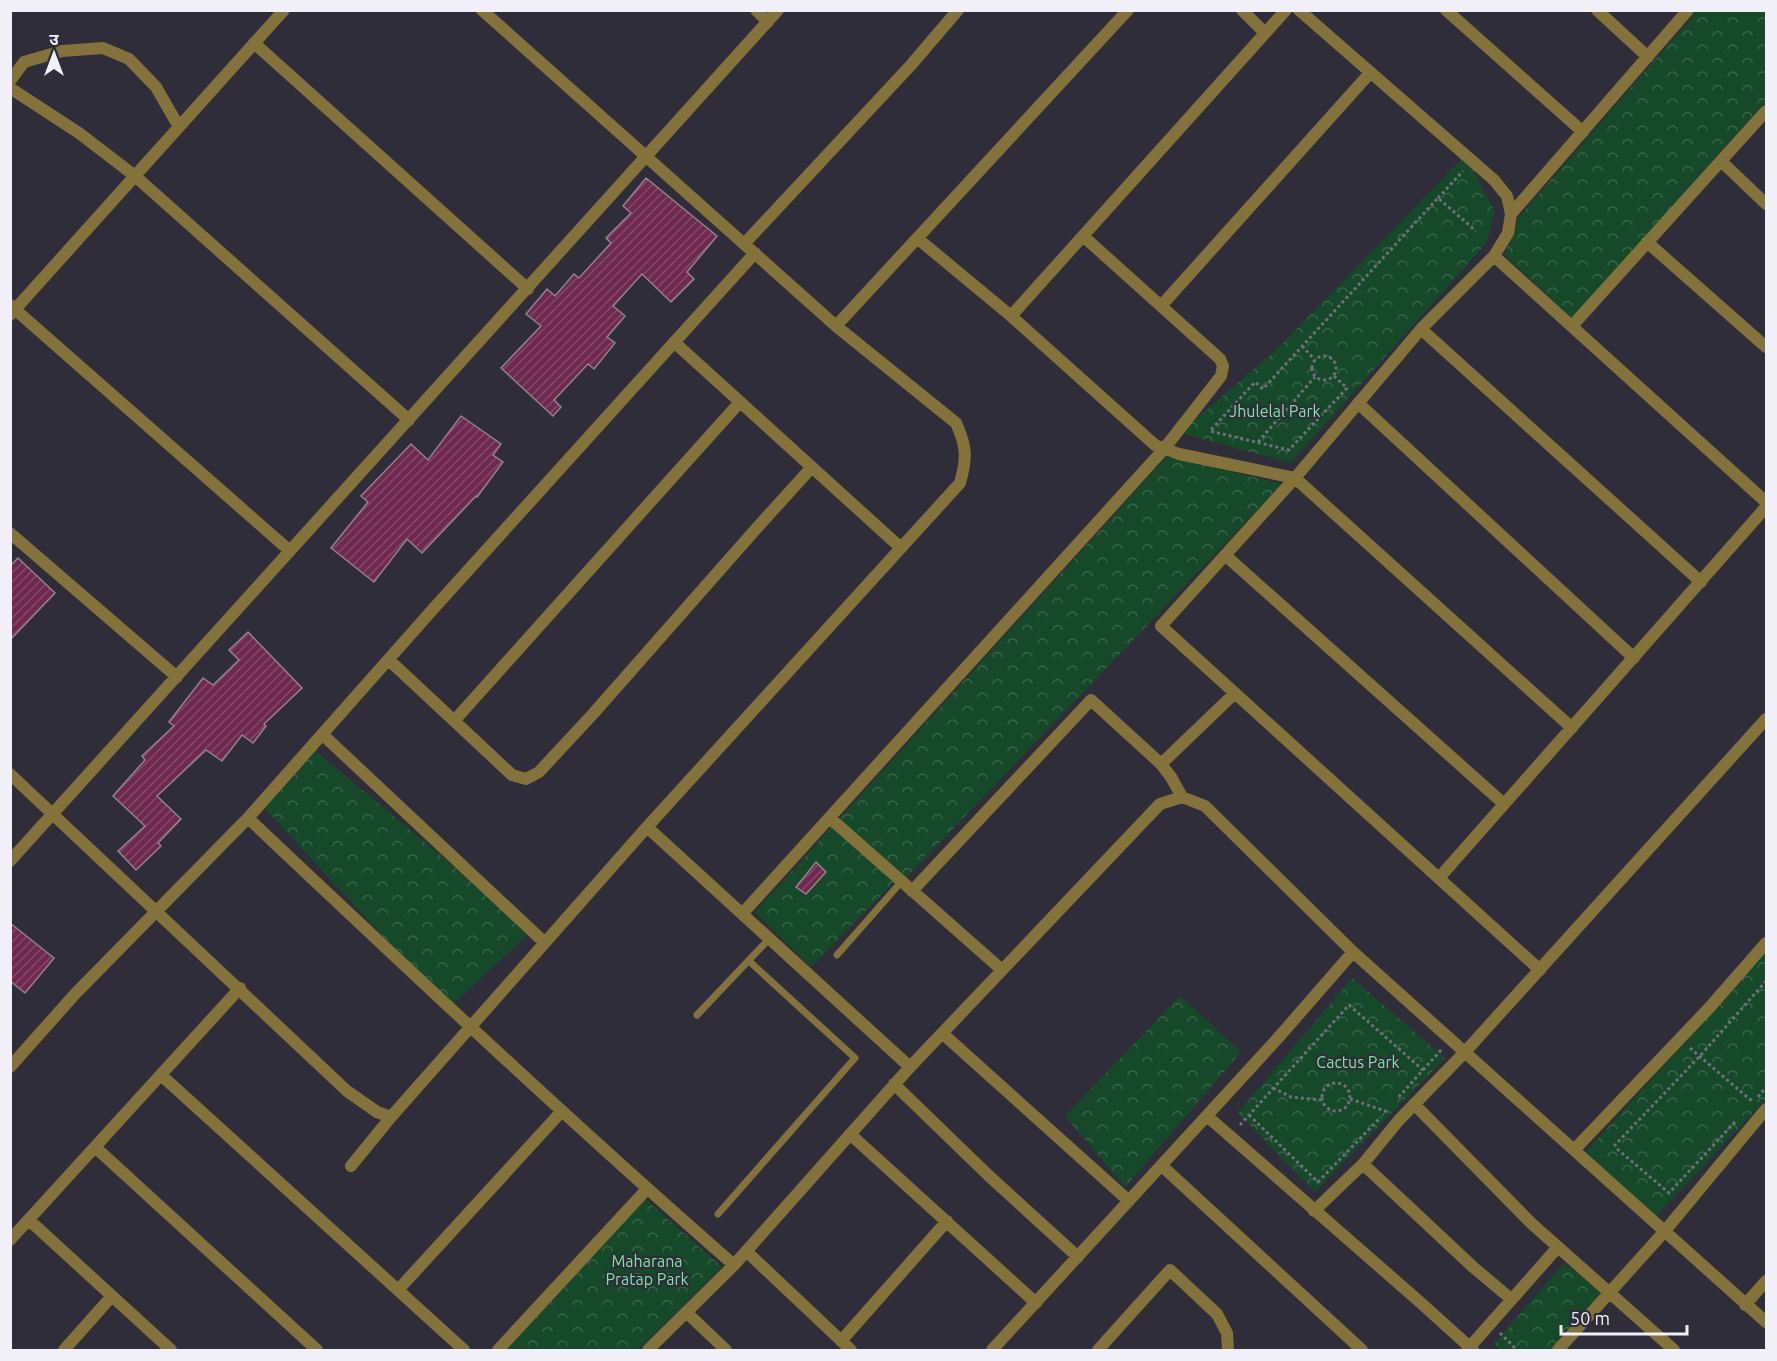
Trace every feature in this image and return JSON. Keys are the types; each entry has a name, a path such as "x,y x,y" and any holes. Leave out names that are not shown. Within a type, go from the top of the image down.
{"street":[{"path":"284,10 12,310 290,551"},
{"path":"351,1166 391,1117 647,827 960,483 966,462 964,441 956,423 836,326 482,10"},
{"path":"756,10 768,22"},
{"path":"10,861 647,158 778,10"},
{"path":"744,244 911,65 958,10"},
{"path":"836,326 1128,10"},
{"path":"1242,10 1265,33"},
{"path":"1011,316 1286,10"},
{"path":"1299,10 1494,180 1507,196 1511,214 1508,233 1494,256 1421,329 1295,478 1161,626 1540,970"},
{"path":"1446,10 1583,132"},
{"path":"1597,10 1648,57"},
{"path":"1511,214 1688,10"},
{"path":"255,43 528,289"},
{"path":"10,81 24,62 62,51 103,48 129,59 156,87 179,127"},
{"path":"1161,306 1370,73"},
{"path":"10,88 79,133 135,176 409,420"},
{"path":"1572,326 1767,111"},
{"path":"1722,162 1767,204"},
{"path":"742,914 1164,449 1221,376 1223,366 1220,358 1083,236"},
{"path":"917,238 1011,316 1155,445 1179,454 1295,478 1572,728"},
{"path":"1647,242 1767,347"},
{"path":"10,1067 75,994 248,818 755,253"},
{"path":"1494,256 1767,502"},
{"path":"1421,329 1701,582"},
{"path":"674,342 901,548"},
{"path":"454,721 740,402"},
{"path":"1359,402 1634,658"},
{"path":"389,660 512,775 526,779 538,772 592,715 812,467"},
{"path":"1438,878 1767,507"},
{"path":"10,533 177,677"},
{"path":"1225,555 1504,804"},
{"path":"1161,764 1235,693"},
{"path":"912,891 1091,700 1161,764 1182,797 1204,806 1353,952 1745,1305 1767,1322"},
{"path":"1314,1211 1363,1164 1414,1104 1540,970 1767,718"},
{"path":"322,734 545,943"},
{"path":"10,774 347,1091 376,1112 391,1117"},
{"path":"648,1350 734,1265 894,1084 1160,804 1182,797"},
{"path":"248,818 470,1028 734,1265"},
{"path":"830,818 1002,970"},
{"path":"647,827 910,1067"},
{"path":"1574,1150 1710,1007 1767,943"},
{"path":"992,1350 1207,1116 1353,952"},
{"path":"10,1240 240,988"},
{"path":"942,1033 1129,1201"},
{"path":"161,1075 464,1350"},
{"path":"894,1084 988,1175 1078,1257"},
{"path":"1414,1104 1531,1223 1674,1350"},
{"path":"1565,1348 1767,1109"},
{"path":"398,1290 562,1111"},
{"path":"1207,1116 1421,1303 1470,1350 1557,1247"},
{"path":"850,1134 1036,1303"},
{"path":"95,1147 317,1350"},
{"path":"1363,1164 1473,1267 1511,1299"},
{"path":"1161,1166 1362,1350"},
{"path":"498,1350 647,1189"},
{"path":"29,1220 171,1350"},
{"path":"841,1341 947,1221"},
{"path":"746,1251 851,1350"},
{"path":"1098,1350 1170,1270 1217,1314 1227,1333 1228,1350"},
{"path":"1745,1305 1767,1281"},
{"path":"64,1350 112,1296"},
{"path":"686,1312 726,1350"}],"lane":[{"path":"837,955 902,881"},
{"path":"697,1016 769,939"},
{"path":"718,1214 855,1058 749,961"}],"path":[{"path":"1347,388 1288,450 1210,431 1255,382 1263,388 1472,161"},
{"path":"1438,198 1476,231"},
{"path":"1302,346 1315,360"},
{"path":"1324,356 1332,358 1336,365 1334,376 1323,381 1316,377 1312,370 1315,360 1324,356"},
{"path":"1334,376 1359,402"},
{"path":"1258,442 1316,377"},
{"path":"1738,1118 1669,1193 1615,1145 1700,1056 1767,981"},
{"path":"1423,1070 1349,1005 1249,1115 1318,1182 1386,1111 1451,1039"},
{"path":"1689,1047 1753,1102"},
{"path":"1273,1088 1291,1097 1322,1100 1329,1109 1338,1111 1346,1107 1350,1099 1349,1090 1342,1084 1332,1083 1324,1088 1322,1100"},
{"path":"1746,1110 1767,1087"},
{"path":"1350,1099 1386,1111"},
{"path":"1507,1325 1500,1334 1517,1350"}],"green space":[{"path":"1697,11 1766,11 1766,101 1572,319 1504,254 1518,218"},
{"name":"Jhulelal Park","path":"1466,155 1495,212 1486,243 1291,463 1180,433 1276,350"},
{"path":"1167,456 1282,484 906,878 894,882 811,967 755,912"},
{"path":"311,747 531,931 449,1008 261,804"},
{"path":"1766,953 1766,1099 1652,1221 1581,1157"},
{"name":"Cactus Park","path":"1352,978 1445,1058 1315,1192 1238,1113"},
{"path":"1180,996 1241,1052 1125,1187 1065,1116"},
{"name":"Maharana Pratap Park","path":"645,1199 722,1267 638,1350 505,1350"},
{"path":"1564,1263 1604,1293 1552,1350 1501,1350 1494,1344"}],"building":[{"path":"646,178 717,236 687,272 694,279 671,302 642,274 613,306 625,316 607,337 615,343 594,369 588,364 554,400 561,407 553,416 501,368 541,326 526,314 547,289 555,296 574,274 579,278 611,243 606,238 631,213 623,206"},
{"path":"461,416 501,444 493,455 503,462 477,497 422,553 407,539 374,582 331,548 368,502 361,496 411,444 428,460"},
{"path":"18,558 55,593 10,640 10,566"},
{"path":"248,632 302,688 264,724 266,726 253,743 242,735 222,761 206,750 157,796 181,819 158,843 161,846 136,870 118,851 145,826 113,796 145,760 142,756 174,726 169,722 203,678 213,685 239,660 229,650"},
{"path":"816,862 826,872 806,894 796,887"},
{"path":"10,923 54,958 25,993 10,981"}]}
